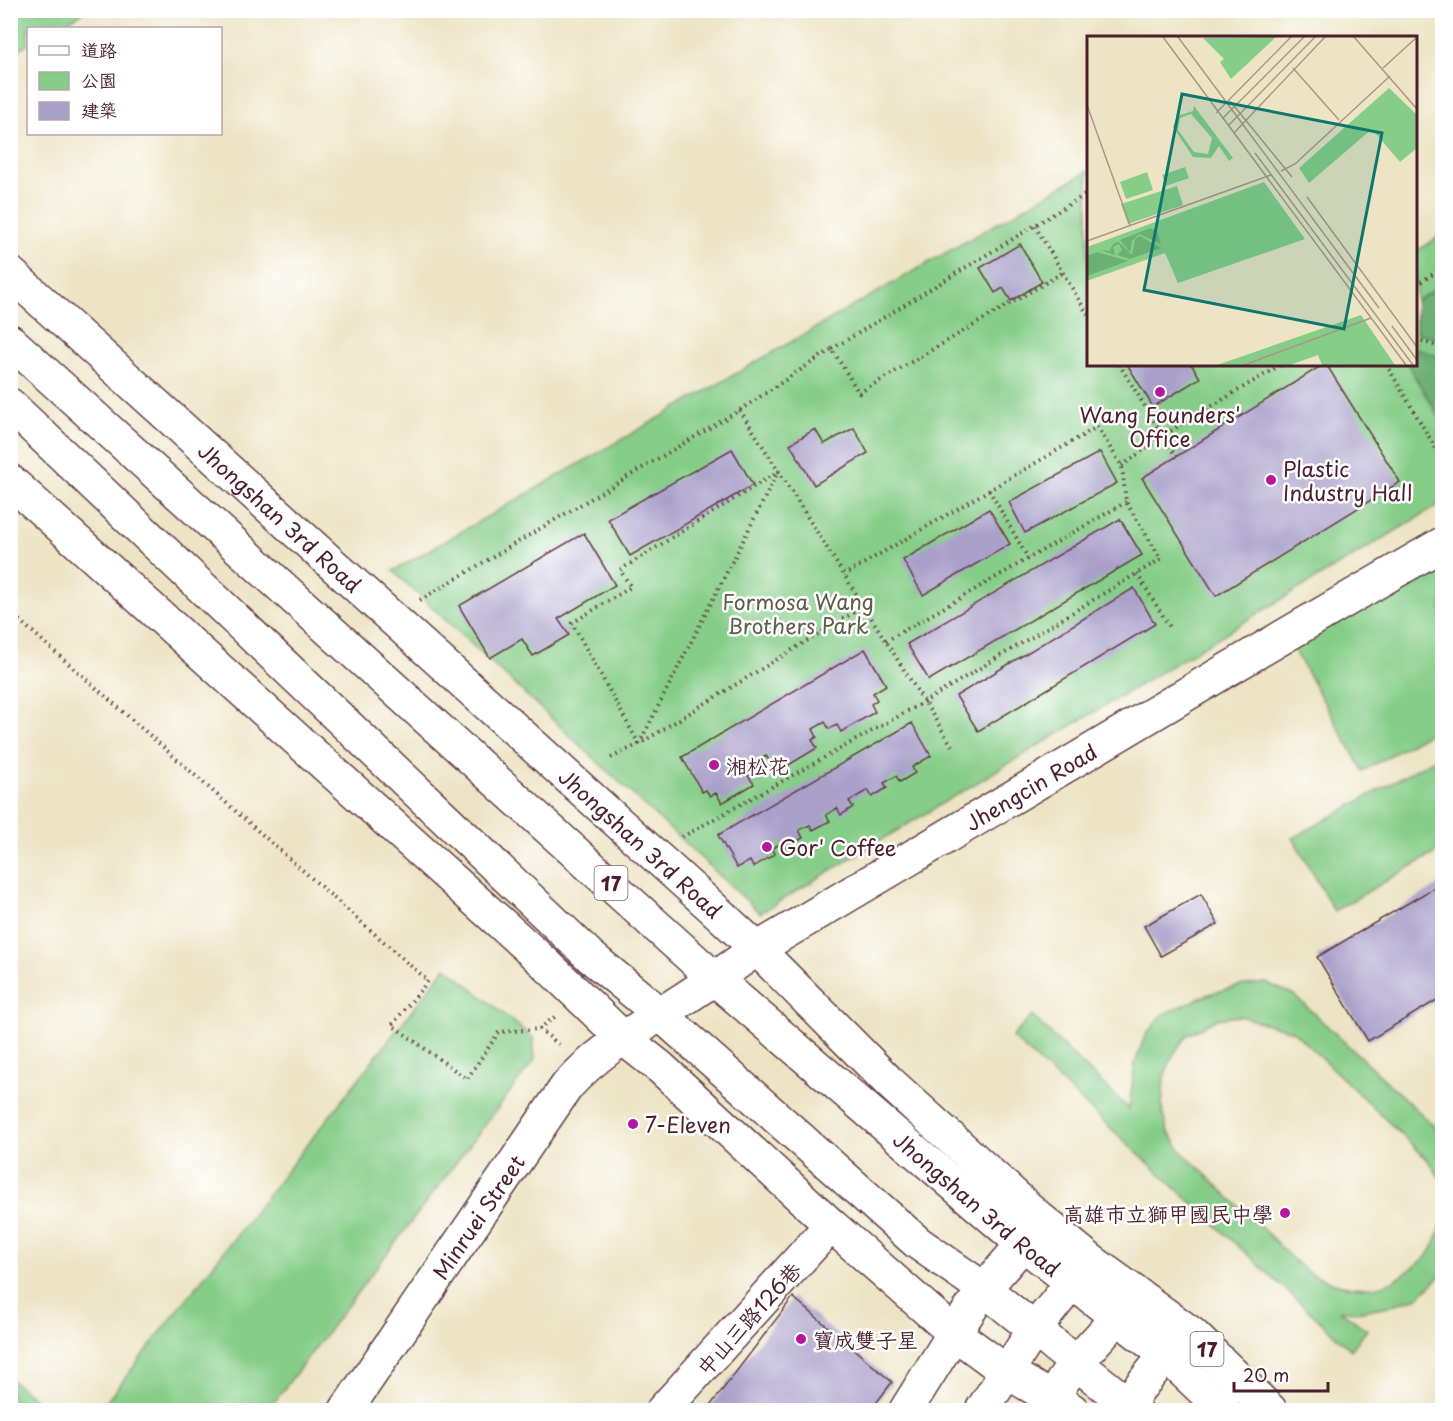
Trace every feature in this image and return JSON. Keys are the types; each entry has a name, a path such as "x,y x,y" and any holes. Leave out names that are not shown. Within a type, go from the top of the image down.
{"main road":[{"name":"Jhongshan 3rd Road","path":"10,273 758,949 1031,1231"},
{"name":"Jhongshan 3rd Road","path":"10,341 715,979 1127,1306 1166,1354 1224,1410"},
{"path":"10,405 591,957 660,1014 918,1243 984,1289 1128,1408 1166,1354 1192,1334"},
{"path":"10,481 537,956 623,1038 661,1068 831,1225 954,1333 1056,1406 1075,1364 1127,1306"},
{"name":"Jhengcin Road","path":"623,1038 758,949 1443,544"},
{"name":"Minruei Street","path":"346,1410 567,1086 585,1066 623,1038"},
{"name":"中山三路126巷","path":"663,1410 831,1225"},
{"path":"906,1410 984,1289 1031,1231"},
{"path":"982,1410 1034,1330 1082,1271"},
{"name":"Jhongshan 3rd Road","path":"1127,1306 1192,1334 1270,1410"}],"path":[{"path":"414,603 740,410 832,349 1087,194"},
{"path":"1035,226 1087,312"},
{"path":"1417,284 1443,268"},
{"path":"832,349 859,393 1062,273"},
{"path":"1417,339 1443,348"},
{"path":"1120,366 1176,457"},
{"path":"1122,466 1164,435 1279,366"},
{"path":"1387,366 1443,459"},
{"path":"740,410 954,749"},
{"path":"681,837 924,702 1161,559 1126,502 1122,466 1097,427 844,575"},
{"path":"639,744 779,471"},
{"path":"639,744 573,623 631,587 620,570 779,471"},
{"path":"989,490 1028,558"},
{"path":"886,641 1126,502"},
{"path":"1137,574 1170,627"},
{"path":"611,758 639,744 864,606"},
{"path":"10,612 428,981 392,1025 467,1078 500,1032 539,1029"}],"green space":[{"path":"11,10 86,10 57,27 27,27 27,45 11,54"},
{"name":"Formosa Wang Brothers Park","path":"1087,172 1087,366 1417,366 1417,250 1442,235 1442,503 760,913 393,571"},
{"path":"1442,285 1442,340 1417,332 1417,300"},
{"path":"1417,348 1442,358 1442,422 1409,366 1417,366"},
{"path":"1442,559 1442,726 1363,771 1291,644"},
{"path":"1440,756 1442,761 1442,849 1334,911 1293,838"},
{"path":"446,967 533,1038 535,1059 268,1410 100,1410"},
{"path":"1266,983 1294,995 1442,1136 1442,1196 1441,1180 1429,1161 1293,1031 1239,1016 1217,1019 1186,1036 1173,1055 1164,1077 1162,1107 1167,1130 1182,1152 1308,1272 1344,1286 1380,1286 1392,1282 1419,1263 1430,1252 1442,1217 1442,1275 1418,1297 1389,1306 1356,1312 1340,1310 1367,1330 1351,1350 1012,1037 1032,1016 1129,1109 1135,1063 1145,1036 1163,1014 1212,993 1239,986"},
{"path":"11,1380 48,1410 11,1410"}],"building":[{"path":"1020,244 1042,282 1011,301 1003,288 995,293 980,268"},
{"name":"Wang Founders' Office","path":"1128,366 1192,366 1200,378 1153,407"},
{"name":"Plastic Industry Hall","path":"1321,366 1327,366 1400,482 1216,596 1142,478"},
{"path":"854,428 868,453 814,485 790,444 815,429 824,444"},
{"path":"732,449 753,485 630,556 608,519"},
{"path":"1100,452 1117,483 1025,533 1009,502"},
{"path":"989,509 1010,544 923,595 903,560"},
{"path":"1120,519 1142,555 929,680 907,644"},
{"path":"584,533 615,585 558,619 569,635 533,656 522,639 490,658 459,606"},
{"path":"1134,588 1155,624 978,731 956,696"},
{"path":"865,649 886,685 873,693 877,700 871,704 875,712 841,732 837,725 829,729 825,722 813,729 817,737 812,740 817,748 782,769 777,760 771,763 766,756 750,765 754,772 748,776 754,784 722,803 716,793 710,796 706,790 702,792 682,757"},
{"path":"912,723 931,756 912,767 915,773 900,782 896,776 884,783 887,788 872,797 868,790 849,801 853,807 841,815 837,808 826,815 830,821 813,830 810,825 799,830 803,838 785,848 781,843 771,849 775,854 753,867 750,861 737,868 718,835"},
{"path":"1442,883 1442,997 1368,1041 1317,957"},
{"path":"1201,894 1218,924 1161,956 1144,926"},
{"name":"寶成雙子星","path":"793,1297 892,1382 871,1410 707,1410"}],"place":[{"name":"Wang Founders' Office","path":"1160,392"},
{"name":"Plastic Industry Hall","path":"1271,480"},
{"name":"湘松花","path":"714,765"},
{"name":"Gor' Coffee","path":"767,847"},
{"name":"7-Eleven","path":"633,1124"},
{"name":"高雄市立獅甲國民中學","path":"1285,1213"},
{"name":"寶成雙子星","path":"801,1339"}]}
